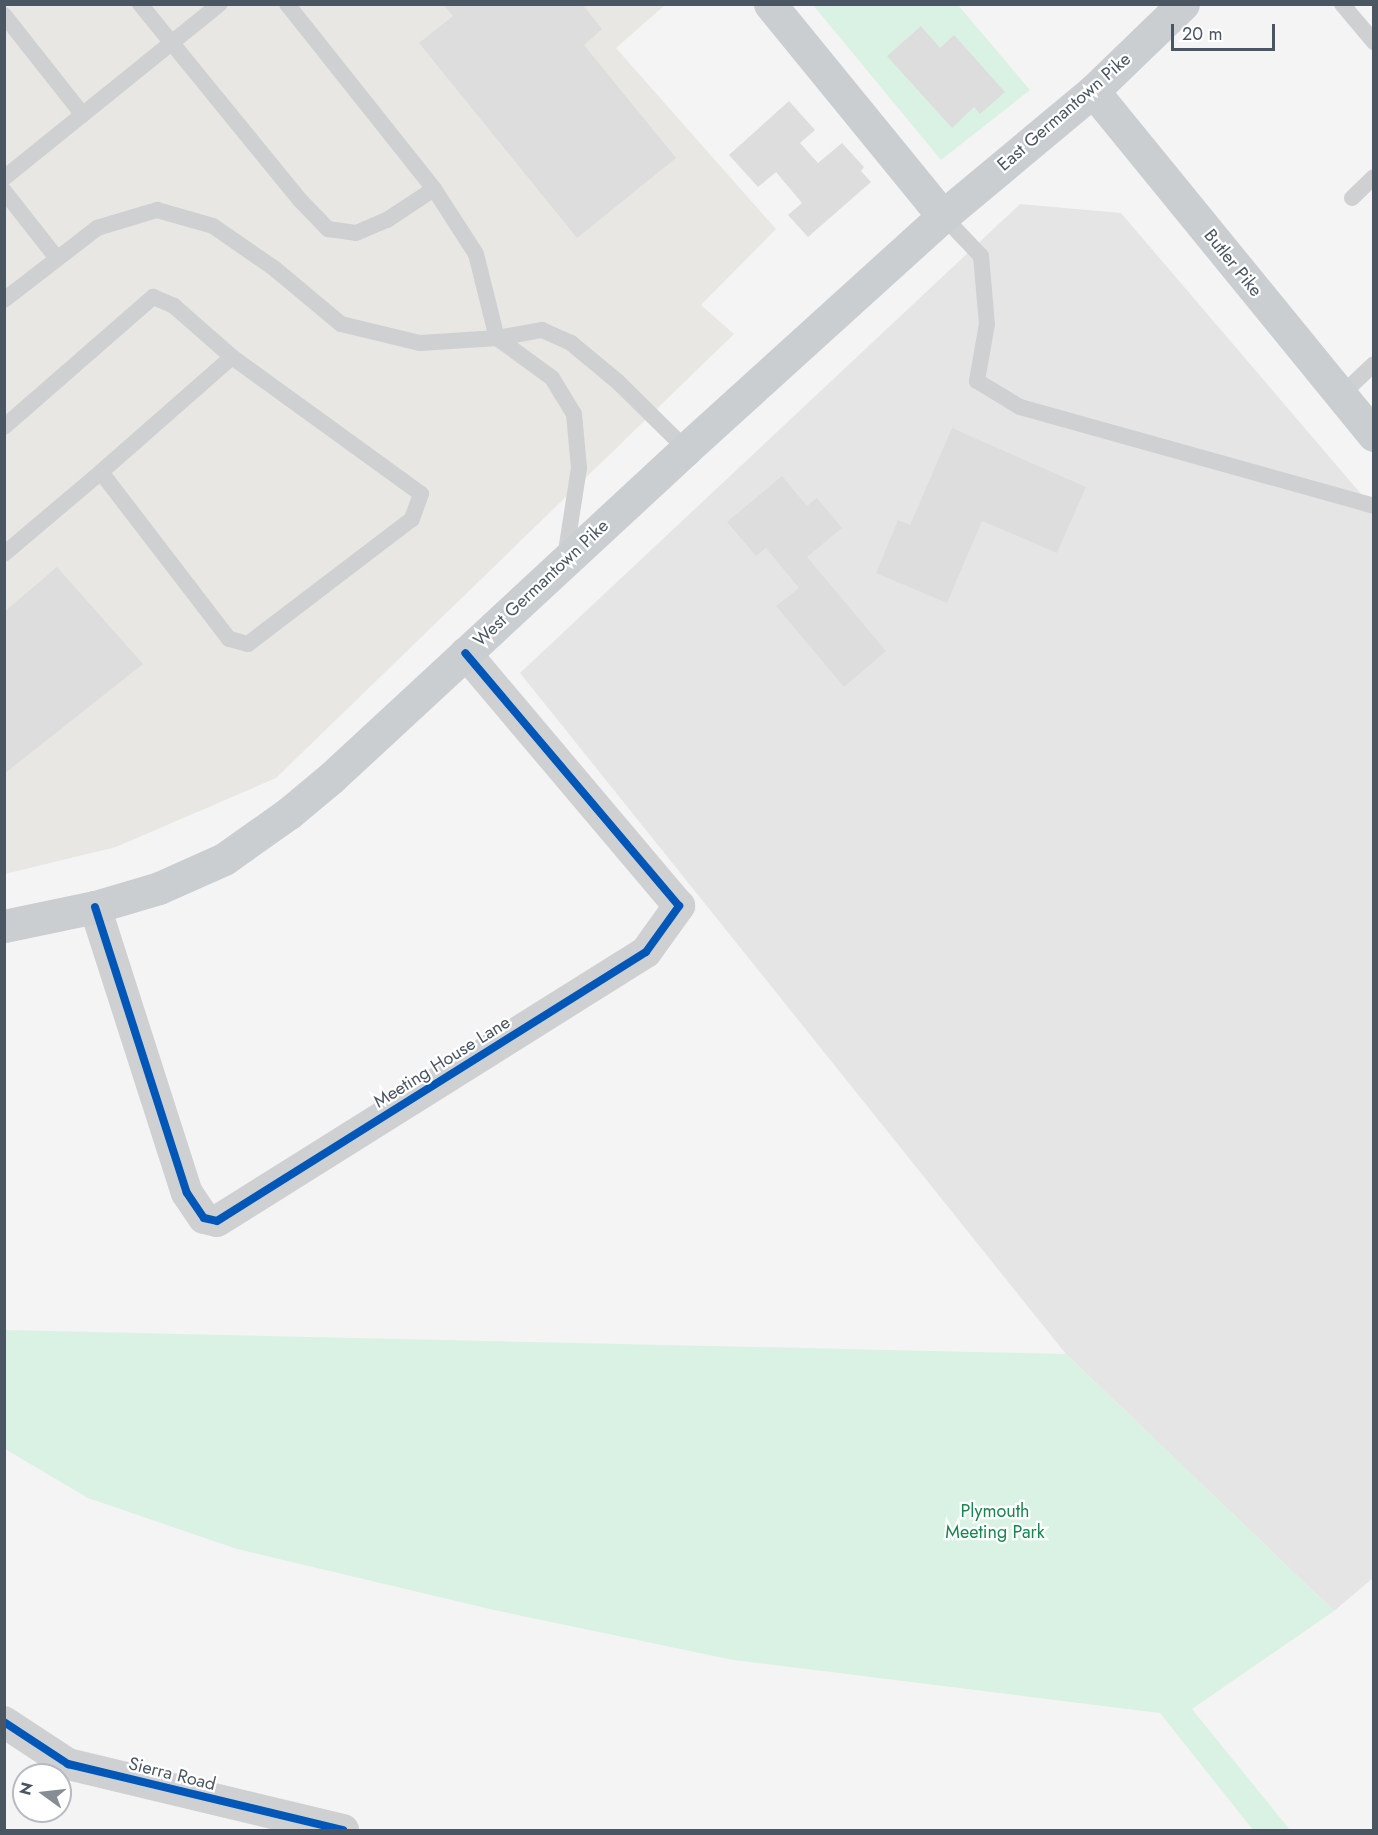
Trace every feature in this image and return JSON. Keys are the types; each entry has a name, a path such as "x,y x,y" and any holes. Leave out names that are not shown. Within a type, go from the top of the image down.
{"main road":[{"path":"770,4 943,216"},
{"name":"East Germantown Pike","path":"943,216 1093,91 1183,4"},
{"name":"Butler Pike","path":"1093,91 1374,435"},
{"name":"West Germantown Pike","path":"4,926 95,907 159,888 224,859 290,813 331,778 686,449 943,216"}],"street":[{"name":"Meeting House Lane","path":"95,907 188,1194 204,1218 218,1221 646,952 679,906 465,653"},
{"name":"Sierra Road","path":"4,1722 68,1764 343,1830"}],"lane":[{"path":"140,4 299,199 328,229 356,233 387,220 434,189"},
{"path":"4,178 220,4"},
{"path":"286,4 434,189 476,254 497,338 552,378 574,414 579,468 565,561"},
{"path":"1342,4 1374,42"},
{"path":"4,15 83,115"},
{"path":"1352,198 1374,177"},
{"path":"4,191 56,257"},
{"path":"4,300 56,257 97,228 157,210 213,226 275,269 341,324 420,343 497,338 542,330 571,343 617,381 686,449"},
{"path":"943,216 981,256 987,324 977,381 1020,408 1374,506"},
{"path":"4,427 153,297 174,306 232,357 421,494 411,519 248,644 229,639 101,472"},
{"path":"4,554 232,357"},
{"path":"1341,395 1374,364"}],"shaded area":[{"path":"4,5 665,5 616,48 776,229 701,305 734,334 276,778 116,847 5,874"},
{"path":"1020,204 1121,213 1373,508 1373,1578 1334,1611 1066,1354 520,673"}],"green space":[{"path":"813,5 958,5 1030,90 941,160"},
{"name":"Plymouth Meeting Park","path":"5,1330 1066,1354 1334,1611 1192,1709 1290,1830 1253,1830 1160,1713 733,1660 494,1610 237,1549 88,1498 5,1449"}],"building":[{"path":"443,4 582,4 602,29 584,45 676,158 577,238 419,43 453,16"},
{"path":"921,26 940,48 954,35 1005,92 980,114 974,107 952,128 887,56"},
{"path":"789,101 815,130 800,143 818,163 842,143 864,167 861,171 871,182 808,237 788,215 802,203 776,172 758,187 729,155"},
{"path":"952,428 1086,487 1057,553 982,521 947,603 876,573 898,520 910,525"},
{"path":"782,476 807,506 817,498 842,528 807,557 886,651 844,687 776,606 799,588 766,548 756,556 727,522"},
{"path":"57,567 143,664 4,774 4,612"}],"cycle path":[{"path":"95,907 187,1193 204,1218 217,1221 646,952 679,906 465,653"},
{"path":"4,1722 68,1764 343,1830"}]}
